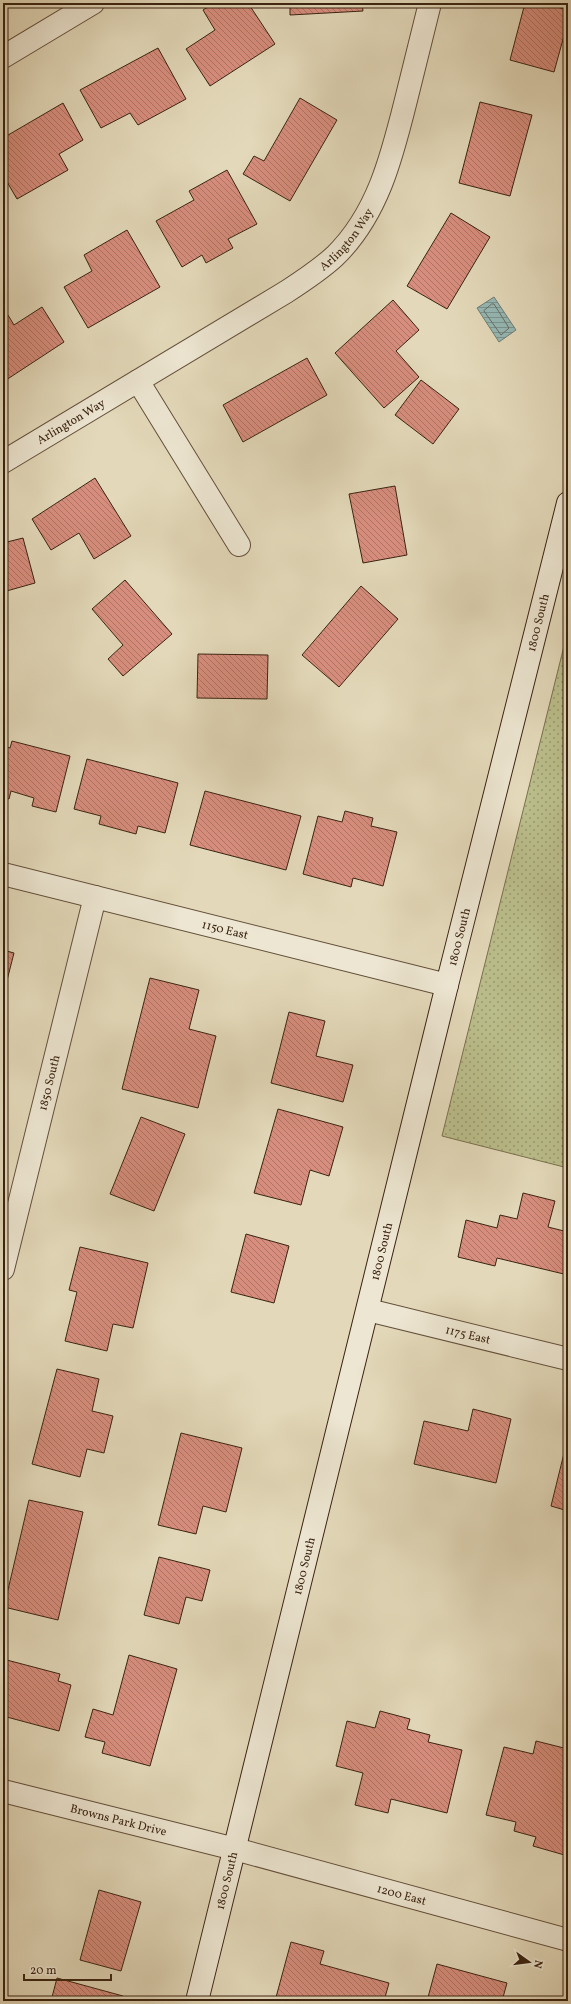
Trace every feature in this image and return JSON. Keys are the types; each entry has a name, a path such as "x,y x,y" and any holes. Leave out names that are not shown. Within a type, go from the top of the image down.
{"street":[{"path":"3,57 93,3"},
{"name":"Arlington Way","path":"3,462 286,292 312,275 335,255 354,233 370,208 382,183 392,154 430,3"},
{"path":"138,381 239,545"},
{"name":"1800 South","path":"197,2001 447,985 568,503"},
{"name":"1150 East","path":"3,874 447,985"},
{"name":"1850 South","path":"3,1269 95,897"},
{"name":"1175 East","path":"368,1310 568,1359"},
{"name":"Browns Park Drive","path":"3,1791 235,1849"},
{"name":"1200 East","path":"235,1849 568,1940"}],"green space":[{"path":"568,630 568,1168 442,1136"}],"water":[{"path":"494,297 516,330 499,342 477,308"}],"building":[{"path":"214,3 248,3 275,44 210,86 186,49 215,30 203,10"},
{"path":"290,3 362,3 363,11 290,15"},
{"path":"525,3 542,3 568,10 568,21 554,72 510,60"},
{"path":"158,48 186,99 138,125 130,113 101,128 80,90"},
{"path":"300,98 337,120 290,201 243,174 254,156 264,161"},
{"path":"480,102 532,115 510,196 459,183"},
{"path":"63,103 83,140 59,154 68,170 17,199 3,175 3,138"},
{"path":"227,170 257,224 228,239 233,248 206,263 202,255 182,267 156,221 194,200 189,191"},
{"path":"451,213 490,237 447,309 407,286"},
{"path":"127,230 160,287 88,328 64,287 92,271 84,255"},
{"path":"393,300 419,330 396,351 419,377 384,408 335,353"},
{"path":"42,307 64,342 3,382 3,318 8,315 14,325"},
{"path":"307,358 327,395 243,442 223,405"},
{"path":"421,380 459,409 433,444 395,415"},
{"path":"95,478 131,536 94,559 79,533 51,550 32,519"},
{"path":"395,486 407,555 363,563 349,494"},
{"path":"23,538 35,583 3,592 3,543"},
{"path":"125,580 172,634 123,676 108,659 123,645 92,609"},
{"path":"361,586 398,619 339,687 302,655"},
{"path":"198,654 268,655 267,699 197,698"},
{"path":"12,741 70,756 56,812 32,806 34,798 11,791 9,799 3,797 3,746 10,748"},
{"path":"87,759 178,783 165,833 138,826 136,834 99,824 101,816 74,809"},
{"path":"205,791 301,816 286,870 190,845"},
{"path":"345,811 373,818 371,826 397,832 383,886 353,878 351,887 303,874 318,816 342,822"},
{"path":"3,950 14,953 3,996"},
{"path":"150,978 199,990 189,1029 216,1036 198,1108 122,1089"},
{"path":"289,1012 325,1021 316,1056 353,1065 343,1102 271,1083"},
{"path":"278,1109 343,1127 329,1176 310,1170 301,1205 254,1193"},
{"path":"141,1117 185,1134 154,1211 110,1194"},
{"path":"523,1193 555,1201 548,1227 568,1232 568,1275 497,1258 495,1266 458,1257 466,1220 497,1228 500,1215 517,1219"},
{"path":"246,1234 289,1246 274,1303 231,1292"},
{"path":"80,1247 148,1263 133,1328 113,1324 107,1351 65,1341 77,1292 69,1290"},
{"path":"57,1369 99,1379 92,1411 113,1416 104,1453 87,1449 80,1477 32,1464"},
{"path":"473,1409 511,1419 496,1483 414,1464 424,1421 468,1431"},
{"path":"181,1433 242,1448 226,1512 203,1506 196,1534 158,1525"},
{"path":"568,1437 568,1511 551,1506"},
{"path":"29,1500 83,1512 58,1620 4,1607"},
{"path":"159,1557 210,1570 202,1601 186,1597 179,1624 144,1615"},
{"path":"129,1655 177,1669 150,1766 102,1753 105,1742 85,1737 93,1709 113,1715"},
{"path":"3,1659 60,1674 58,1681 71,1685 59,1731 3,1716"},
{"path":"380,1711 410,1719 407,1729 430,1735 428,1742 462,1750 447,1813 391,1799 388,1813 355,1805 363,1773 336,1766 347,1721 375,1728"},
{"path":"536,1741 568,1749 568,1856 533,1846 536,1837 514,1831 516,1822 486,1815 504,1747 533,1754"},
{"path":"99,1890 141,1902 121,1971 80,1960"},
{"path":"291,1942 324,1951 320,1964 389,1983 384,2001 275,2001"},
{"path":"437,1964 507,1983 502,2001 427,2001"},
{"path":"57,1978 123,1996 122,2001 51,2001"}]}
